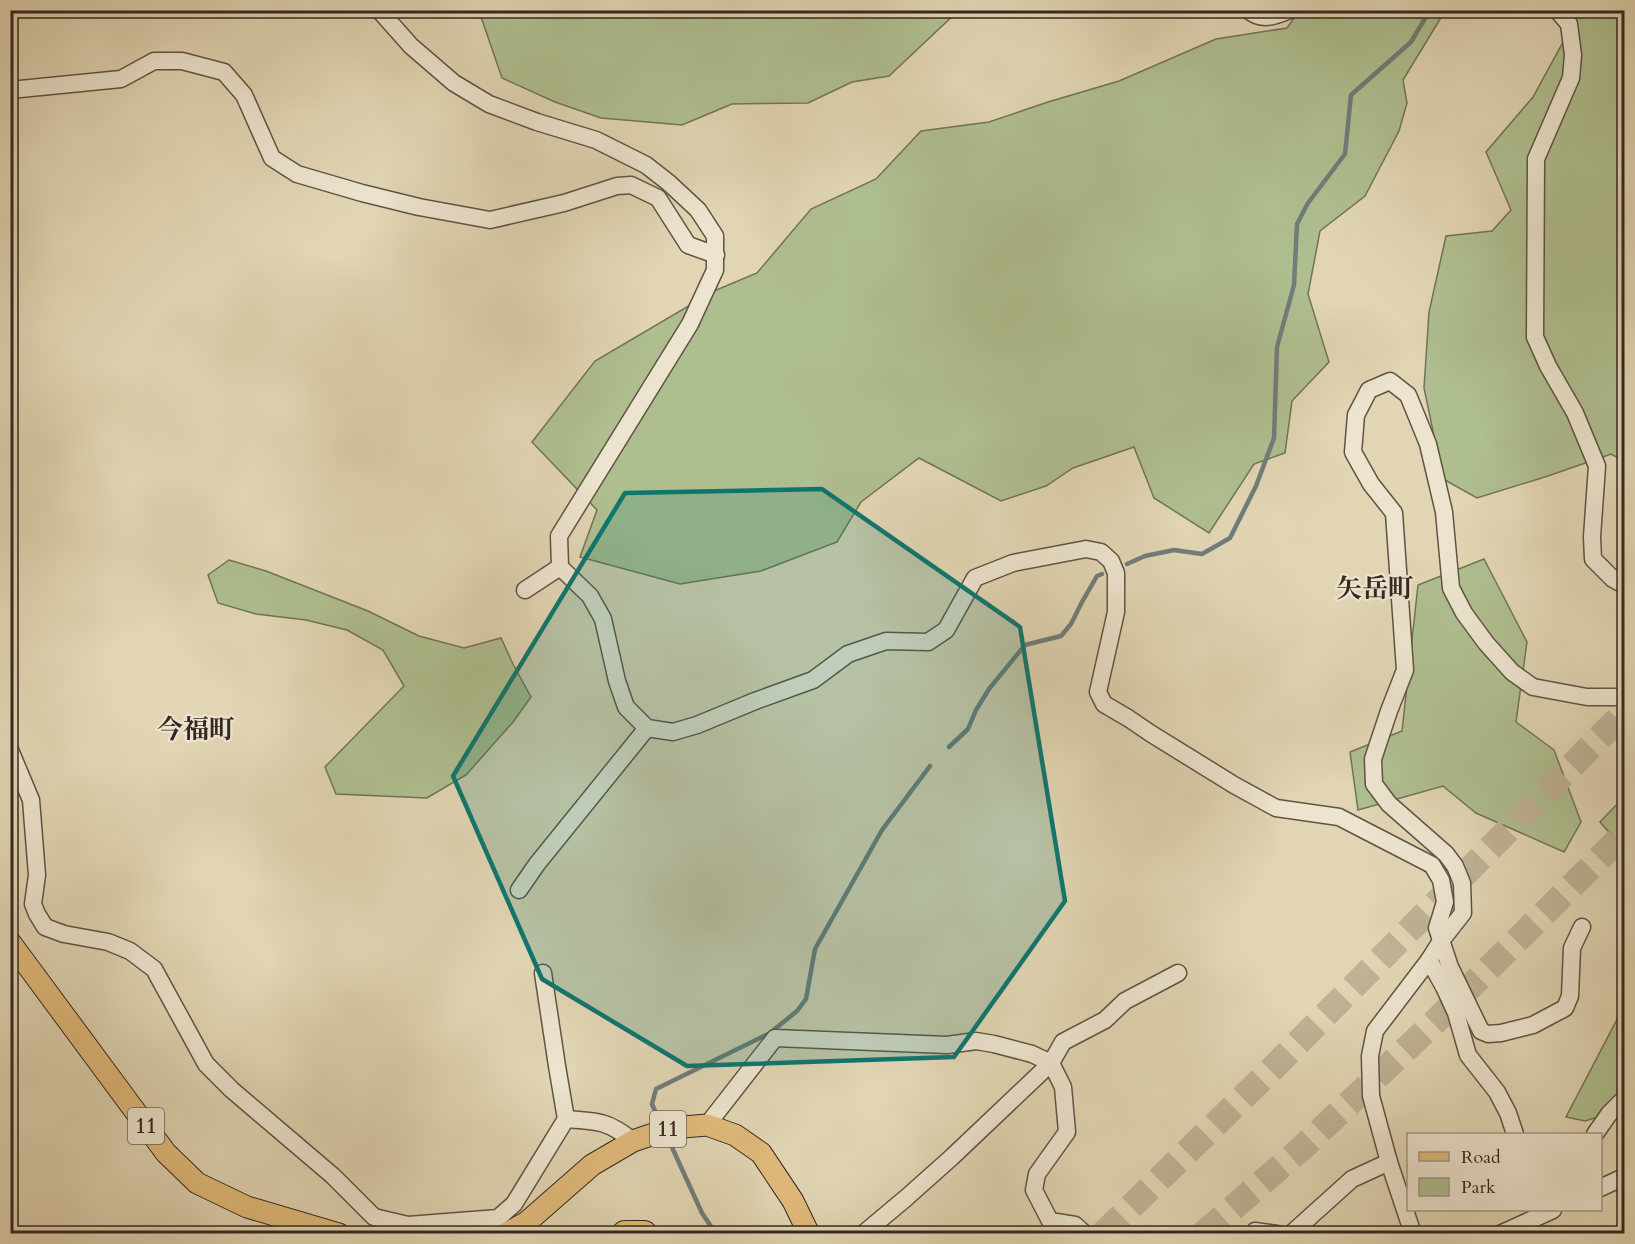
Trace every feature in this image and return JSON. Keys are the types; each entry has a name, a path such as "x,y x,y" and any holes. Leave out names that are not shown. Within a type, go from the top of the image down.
{"highway":[{"path":"625,1233 644,1233"}],"main road":[{"name":"11","path":"10,942 166,1153 197,1183 248,1207 339,1233"},
{"name":"11","path":"505,1233 527,1222 592,1165 633,1141 671,1128 707,1125 735,1135 761,1153 793,1200 809,1233"}],"street":[{"path":"379,10 411,46 454,83 489,104 596,140 646,165 698,210 715,236 715,270 690,324 560,536 560,567 590,596 603,619 617,681 626,707 647,728 673,732 697,725 755,700 813,680 848,654 886,641 928,642 946,630 975,578 1013,562 1086,549 1101,552 1111,561 1116,573 1116,612 1098,692 1104,704 1234,785 1276,808 1339,817 1432,865 1441,880 1445,902 1437,928 1450,967 1481,1031 1488,1034 1502,1033 1533,1025 1565,1008 1570,996 1572,948 1582,927"},
{"path":"1248,10 1256,16 1274,17 1290,10"},
{"path":"1557,10 1569,24 1573,55 1571,78 1536,159 1535,337 1548,366 1575,413 1597,466 1592,537 1593,559 1613,579 1624,585"},
{"path":"10,90 122,79 154,62 182,61 224,72 244,95 272,159 297,174 419,207 490,220 564,203 617,186 631,185 657,198 688,245 716,255"},
{"path":"1413,1233 1389,1162 1371,1096 1370,1056 1375,1031 1463,913 1462,883 1455,866 1446,854 1389,804 1374,784 1373,759 1406,670 1394,513 1371,484 1353,452 1356,416 1369,390 1390,381 1408,395 1428,444 1444,512 1451,588 1464,612 1486,643 1512,672 1533,687 1587,697 1624,697"},
{"path":"525,590 560,567"},
{"path":"519,890 537,864 647,728"},
{"path":"10,750 31,800 37,875 33,904 45,927 64,934 108,942 130,951 154,969 206,1064 232,1090 333,1176 374,1217 409,1229 498,1218 514,1204 566,1119 543,973"},
{"path":"1429,960 1456,1013 1468,1054 1497,1092 1515,1133"},
{"path":"863,1233 952,1157 1051,1063 1064,1041 1105,1020 1125,1001 1178,973"},
{"path":"707,1125 775,1038 947,1044 976,1041 1032,1054 1051,1063 1063,1087 1067,1132 1037,1174 1034,1190 1050,1221 1075,1225 1085,1233"},
{"path":"1596,1133 1609,1114 1624,1099"},
{"path":"566,1119 595,1121 616,1128 633,1141"},
{"path":"1291,1233 1352,1179 1389,1162"},
{"path":"1602,1187 1624,1177"},
{"path":"1500,1233 1549,1211"},
{"path":"1253,1233 1255,1231 1277,1233"}],"highlighted area":[{"path":"822,489 1020,627 1065,901 954,1057 687,1066 542,979 453,776 625,493"}],"green space":[{"path":"479,10 958,11 889,76 852,82 808,103 732,104 682,125 601,118 555,102 502,78"},
{"path":"1299,11 1445,11 1403,80 1407,103 1399,131 1365,196 1320,231 1308,294 1329,362 1292,401 1285,453 1254,464 1209,533 1154,498 1134,447 1073,468 1046,486 1001,501 919,458 861,502 837,542 761,571 680,584 580,557 597,510 532,442 595,361 714,291 757,273 811,209 876,179 921,131 989,122 1119,81 1216,39 1287,28"},
{"path":"1580,11 1624,11 1624,461 1611,454 1477,498 1443,479 1424,388 1429,312 1446,236 1492,231 1511,210 1486,152 1533,97"},
{"path":"1484,559 1527,642 1516,722 1554,750 1581,822 1564,852 1476,813 1443,786 1358,810 1350,752 1402,731 1418,585"},
{"path":"229,560 266,571 368,611 419,636 464,648 501,638 531,697 513,722 466,775 427,798 336,794 325,767 404,686 383,650 347,630 306,620 256,614 218,603 208,575"},
{"path":"1624,797 1624,849 1600,822"},
{"path":"1624,1006 1624,1109 1585,1121 1566,1117"}],"waterway":[{"path":"1127,564 1145,556 1174,550 1202,554 1230,538 1256,486 1274,438 1277,347 1294,285 1297,224 1308,203 1345,154 1351,95 1411,42 1430,10"},
{"path":"949,747 968,729 989,689 1025,645 1061,636 1071,624 1097,576 1102,574"},
{"path":"658,1118 652,1104 656,1089 770,1033 797,1011 806,999 815,949 882,830 930,766"},
{"path":"670,1143 702,1213 716,1234"}],"tunnel":[{"path":"1103,1234 1267,1074 1624,713"},
{"path":"1203,1234 1303,1147 1439,1018 1624,834"}],"district":[{"name":"矢岳町","path":"1375,588"},
{"name":"今福町","path":"196,729"}]}
